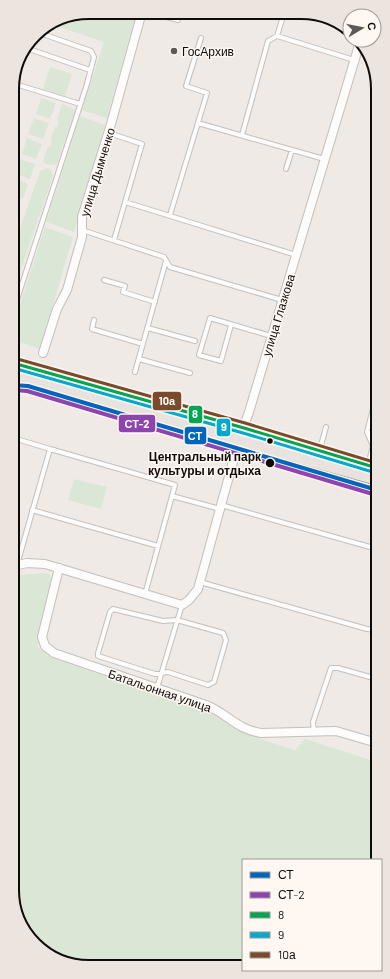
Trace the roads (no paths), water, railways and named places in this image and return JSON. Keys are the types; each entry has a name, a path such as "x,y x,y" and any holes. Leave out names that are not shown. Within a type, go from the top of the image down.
{"main road":[{"path":"19,365 244,428 371,466"},
{"path":"19,379 371,477"}],"street":[{"name":"улица Дымченко","path":"43,353 56,309 67,290 82,237 82,217 108,133 140,19"},
{"name":"улица Глазкова","path":"199,585 239,440 272,336 358,49"},
{"path":"19,565 35,563 60,568 182,605 189,600 199,585"},
{"name":"Батальонная улица","path":"60,568 42,637 45,646 54,653 216,709 233,723 250,731 261,733 336,731 371,741"}],"lane":[{"path":"242,135 268,41 277,36 282,19"},
{"path":"19,293 87,84 94,57 91,51 45,35"},
{"path":"277,36 354,60"},
{"path":"170,215 207,93 186,86 201,38"},
{"path":"32,50 90,70"},
{"path":"19,85 80,104"},
{"path":"198,123 324,159"},
{"path":"108,133 142,144 114,240"},
{"path":"286,169 292,150"},
{"path":"125,202 296,255"},
{"path":"82,230 164,257 170,267 282,300"},
{"path":"135,372 166,261"},
{"path":"104,280 124,286 123,292 155,302"},
{"path":"231,324 221,361 199,355 210,318 231,324 272,336"},
{"path":"94,320 92,329 143,344"},
{"path":"148,328 195,341"},
{"path":"139,359 190,373"},
{"path":"371,416 367,432 371,441"},
{"path":"319,451 326,427"},
{"path":"367,432 371,433"},
{"path":"20,440 175,484 144,594"},
{"path":"19,552 50,449"},
{"path":"172,496 220,507 371,547"},
{"path":"32,510 158,546"},
{"path":"199,585 371,629"},
{"path":"157,689 182,605"},
{"path":"113,609 163,621 177,620 223,633 225,636 226,640 214,682 208,685 168,672 155,674 98,656 110,612 113,609"},
{"path":"314,732 313,722 331,668 338,668 371,677"}],"place":[{"name":"ГосАрхив","path":"174,51"},
{"name":"Центральный парк культуры и отдыха","path":"270,463"}]}
